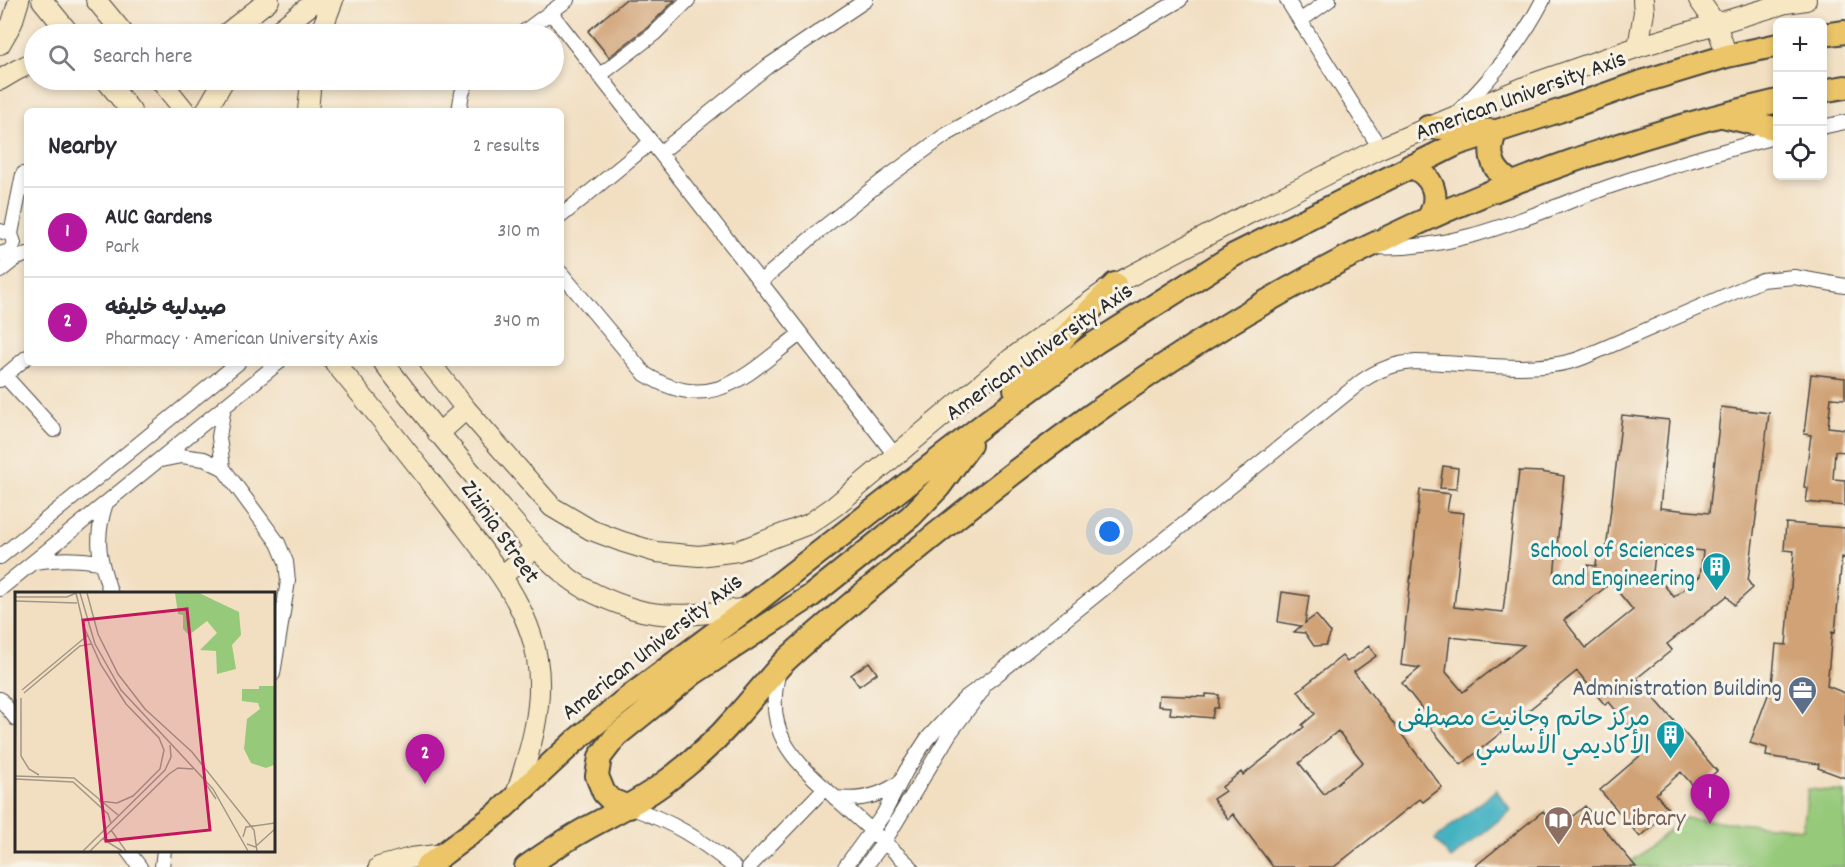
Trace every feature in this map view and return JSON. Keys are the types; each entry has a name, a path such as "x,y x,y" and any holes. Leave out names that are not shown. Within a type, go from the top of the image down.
{"main road":[{"path":"1827,34 1845,32"},
{"name":"American University Axis","path":"435,861 515,798 575,741 621,703 748,608 988,421 1095,343 1234,255 1457,144 1638,83 1727,56 1773,46"},
{"path":"1827,90 1845,87"},
{"path":"526,867 572,837 629,807 677,773 713,742 780,667 826,625 887,575 1078,425 1131,387 1209,337 1283,292 1369,246 1513,183 1649,135 1773,102"},
{"path":"1718,115 1773,128"},
{"path":"1428,127 1496,132 1490,148 1494,165 1505,179 1513,183"},
{"path":"1410,166 1419,170 1432,183 1435,202 1428,219"},
{"path":"629,807 611,800 604,793 597,776 600,757 616,736 694,673 811,596 911,516 939,487 988,421 1050,351 1115,284"}],"street":[{"path":"0,44 12,23 19,0"},
{"path":"42,0 62,24"},
{"path":"96,0 116,24"},
{"path":"239,24 269,0"},
{"path":"287,24 317,0"},
{"path":"324,24 333,0"},
{"path":"534,24 567,0"},
{"path":"599,76 654,34 688,0"},
{"path":"564,214 768,66 866,0"},
{"path":"760,282 846,210 944,136 1180,0"},
{"path":"1287,0 1380,147"},
{"path":"1300,21 1329,0"},
{"path":"1455,116 1509,57 1543,0"},
{"path":"1638,47 1644,12 1643,0"},
{"path":"1699,0 1716,24 1727,56"},
{"path":"438,366 466,409 552,507 591,530 656,552 699,556 738,551 809,524 835,506 1012,358 1115,284 1246,214 1380,147 1532,84 1638,47 1786,3 1806,0"},
{"path":"551,12 560,24"},
{"path":"249,16 255,24"},
{"path":"564,29 895,455"},
{"path":"0,80 24,66"},
{"path":"114,90 129,108"},
{"path":"168,90 183,108"},
{"path":"208,108 218,90"},
{"path":"308,108 310,90"},
{"path":"460,108 463,90"},
{"path":"1827,126 1845,122"},
{"path":"1369,246 1414,247 1458,240 1632,179 1773,137"},
{"path":"0,272 13,255 14,243 6,232 23,174"},
{"path":"564,277 645,374 663,385 682,392 703,393 723,388 741,378 800,334"},
{"path":"845,867 872,831 916,754 938,724 964,698 995,676 1378,370 1396,364 1416,362 1539,367 1563,364 1762,280 1794,277 1845,286"},
{"path":"24,360 3,378 54,430"},
{"path":"0,557 231,366"},
{"path":"0,589 274,366"},
{"name":"Zizinia Street","path":"337,366 404,447 502,576 533,639 538,661 539,685 535,725 515,798"},
{"name":"Zizinia Street","path":"386,366 438,434 535,548 570,579 602,597 637,609 672,614 709,613 748,608"},
{"path":"223,468 219,437 224,406"},
{"path":"438,434 466,409"},
{"path":"158,460 181,456 204,459 223,468 278,543 286,562 288,581 274,668"},
{"path":"106,503 100,522 98,542 100,562 110,592"},
{"path":"502,576 535,548"},
{"path":"34,562 56,558 78,558 100,562"},
{"path":"780,667 774,704 778,729 789,752 911,867"},
{"path":"865,867 884,842 951,733 995,676"},
{"path":"0,699 15,715"},
{"path":"830,793 847,800 870,797 892,788 901,781"},
{"path":"749,867 830,793"},
{"path":"629,807 678,826 708,845 734,867"},
{"path":"129,852 140,867"},
{"path":"162,867 164,852"},
{"path":"379,867 411,858 435,861"}],"green space":[{"path":"1808,789 1845,792 1845,867 1636,867 1631,862 1684,818 1803,829"}],"water":[{"path":"1496,790 1511,810 1451,859 1435,839"}],"building":[{"path":"625,0 675,0 648,27 609,57 588,31"},
{"path":"1811,374 1845,378 1845,399 1831,398 1828,427 1845,429 1845,452 1835,451 1833,479 1845,480 1845,506 1806,502 1808,488 1804,487 1811,435 1804,434"},
{"name":"School of Sciences and Engineering","path":"1721,407 1769,413 1748,581 1753,588 1734,605 1727,596 1667,644 1672,650 1637,678 1717,771 1696,789 1681,772 1656,794 1670,811 1640,837 1600,790 1648,749 1609,702 1605,705 1577,671 1461,765 1430,727 1434,724 1402,683 1420,668 1401,665 1420,490 1450,494 1447,511 1464,513 1454,607 1503,612 1519,471 1564,476 1554,577 1578,579 1579,572 1587,573 1588,565 1596,566 1597,558 1605,559 1622,415 1669,420 1660,508 1709,513","holes":["1656,546 1703,551 1700,576 1674,597 1653,572","1611,583 1633,610 1586,648 1564,620","1450,637 1524,645 1463,692 1446,672"]},
{"path":"1443,466 1458,468 1456,489 1440,488"},
{"path":"1786,523 1845,528 1845,558 1842,557 1835,633 1832,632 1827,686 1845,693 1845,778 1818,768 1819,764 1766,756 1767,748 1750,743 1768,695 1771,695 1776,644 1786,645 1794,551 1784,550"},
{"path":"1282,592 1309,596 1305,623 1316,615 1331,633 1326,645 1314,646 1305,633 1294,632 1301,626 1278,622"},
{"path":"1369,646 1376,656 1354,672 1442,787 1423,802 1420,799 1334,867 1273,867 1233,814 1228,819 1213,799 1225,791 1222,787 1241,772 1243,775 1304,727 1302,725 1315,714 1298,691 1342,656 1347,662","holes":["1338,731 1363,762 1324,794 1299,763"]},
{"path":"869,662 877,673 859,686 851,675"},
{"path":"1206,694 1219,695 1218,708 1214,708 1212,718 1170,714 1171,707 1158,706 1159,695 1206,697"},
{"name":"AUC Library","path":"1585,806 1636,867 1474,867 1543,811 1557,829"}],"place":[{"name":"School of Sciences and Engineering","path":"1716,592"},
{"name":"Administration Building","path":"1803,716"},
{"name":"مركز حاتم وجانيت مصطفى الأكاديمي الأساسي","path":"1671,760"},
{"name":"صيدليه خليفه","path":"425,784"},
{"name":"AUC Gardens","path":"1710,824"},
{"name":"AUC Library","path":"1559,846"}]}
